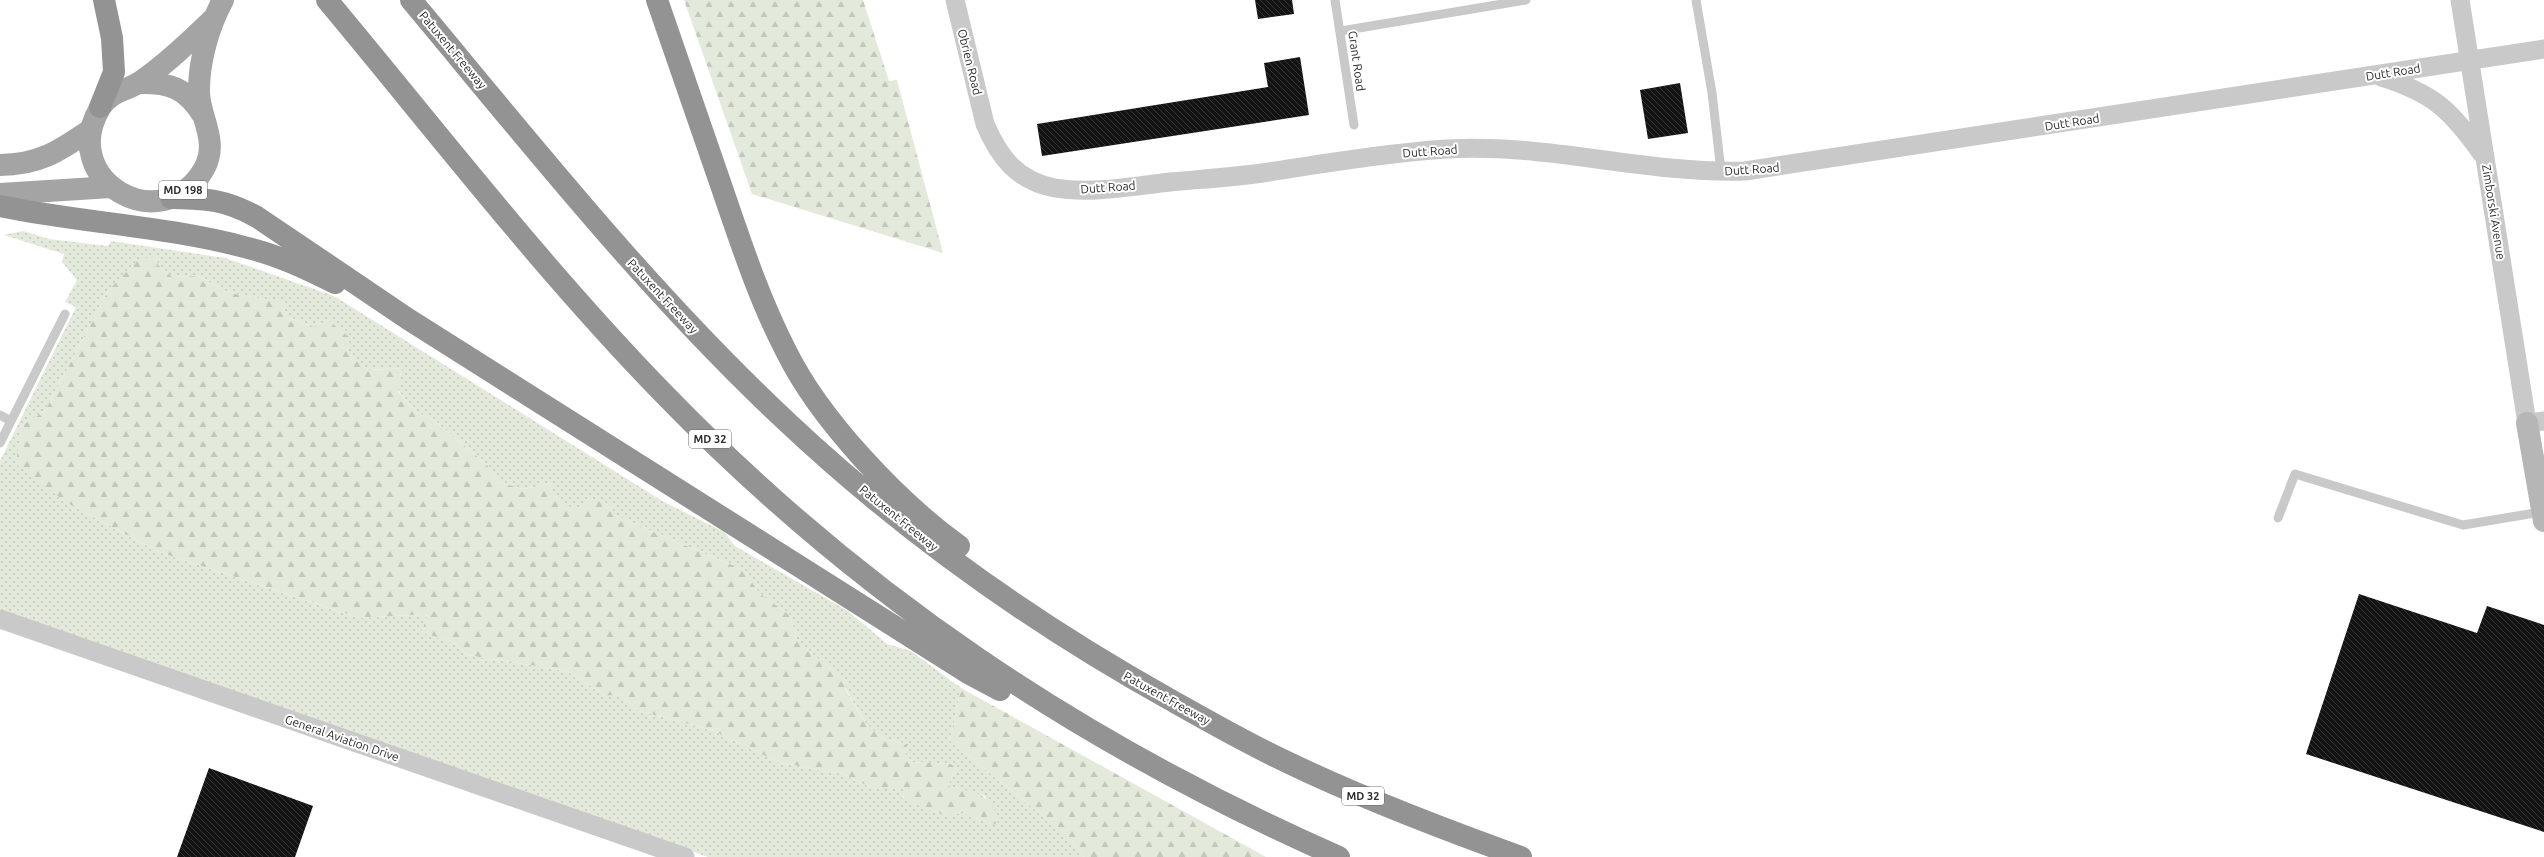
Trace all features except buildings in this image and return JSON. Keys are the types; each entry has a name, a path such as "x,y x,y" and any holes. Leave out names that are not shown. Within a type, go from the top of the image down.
{"highway":[{"path":"100,107 114,72 112,38 104,0"},
{"name":"MD 32","path":"327,0 574,296 664,395 745,474 819,539 895,601 977,660 1085,728 1180,782 1263,823 1339,857"},
{"name":"Patuxent Freeway","path":"411,0 621,250 713,350 788,423 860,488 928,543 1015,606 1114,669 1210,723 1287,762 1376,801 1521,857"},
{"path":"657,0 752,277 786,352 811,392 848,440 889,485 938,531 1023,594 1210,723"},
{"path":"171,198 211,199 233,204 257,217 408,319 968,673 1082,735 1180,782"},
{"path":"0,206 206,238 249,248 299,266 408,319"}],"main road":[{"name":"MD 198","path":"111,187 126,197 148,202 171,198 192,185 204,168 210,143 207,121 198,91 213,19 223,0"},
{"name":"MD 198","path":"90,130 100,107 117,91 138,82 171,58 213,19"},
{"path":"138,82 159,82 177,88 194,101 207,121"},
{"path":"0,164 22,164 53,154 90,130"},
{"path":"90,130 91,155 98,173 111,187"},
{"path":"0,194 111,187"}],"street":[{"name":"Obrien Road","path":"955,0 985,124"},
{"name":"Zimborski Avenue","path":"2460,0 2485,159 2536,422"},
{"name":"Dutt Road","path":"985,124 1003,160 1034,182 1066,189 1130,186 1266,173 1373,156 1447,149 1491,148 1536,151 1636,166 1721,172 1810,163 2544,49"},
{"path":"2376,75 2412,86 2435,101 2454,116 2485,159"},
{"path":"2536,422 2542,517"},
{"name":"General Aviation Drive","path":"0,619 685,857"}],"lane":[{"name":"Grant Road","path":"1335,0 1341,31 1354,125"},
{"path":"1341,31 1526,0"},
{"path":"1696,0 1712,93 1721,172"},
{"path":"0,443 65,314"},
{"path":"0,415 11,421"},
{"path":"2278,518 2295,474 2463,525 2542,517"}],"green space":[{"path":"684,0 863,0 889,81 897,80 943,253 752,194"},
{"path":"23,231 49,239 108,246 111,241 225,258 334,296 664,502 724,532 735,546 848,611 887,644 911,651 961,688 950,741 1068,836 1084,857 708,857 0,610 0,461 76,307 65,302 77,280 62,262 64,254 4,235","holes":["158,265 172,277 198,276 230,293 286,303 283,316 314,327 328,320 348,337 347,353 368,370 402,368 397,389 416,412 434,420 487,465 499,482 523,489 553,483 550,494 579,513 616,516 744,570 759,593 790,615 798,643 848,682 845,688 867,725 886,740 908,744 905,754 912,762 951,764 956,768 948,786 985,796 993,825 963,813 943,815 902,798 911,787 870,787 843,774 778,762 712,730 639,711 619,694 606,696 567,671 467,655 456,644 422,632 427,614 360,618 159,552 67,503 21,426 45,411 108,291"]},
{"path":"158,257 158,265 172,277 198,276 230,293 287,303 283,316 314,327 328,320 349,337 347,353 368,370 402,368 397,390 416,412 434,420 487,465 499,482 523,489 553,483 550,494 579,512 589,498 610,504 616,516 744,570 759,593 790,615 798,643 848,682 845,689 867,725 886,740 908,744 905,754 912,762 951,764 956,768 948,786 974,792 986,799 991,804 998,822 993,825 963,813 943,815 902,799 910,787 870,787 843,774 778,762 712,730 639,711 619,694 606,696 567,671 467,655 456,644 422,632 427,614 360,618 159,552 67,503 16,464 21,426 45,411 108,291 140,258"},
{"path":"961,688 1266,857 1084,857 1068,836 950,741"}]}
